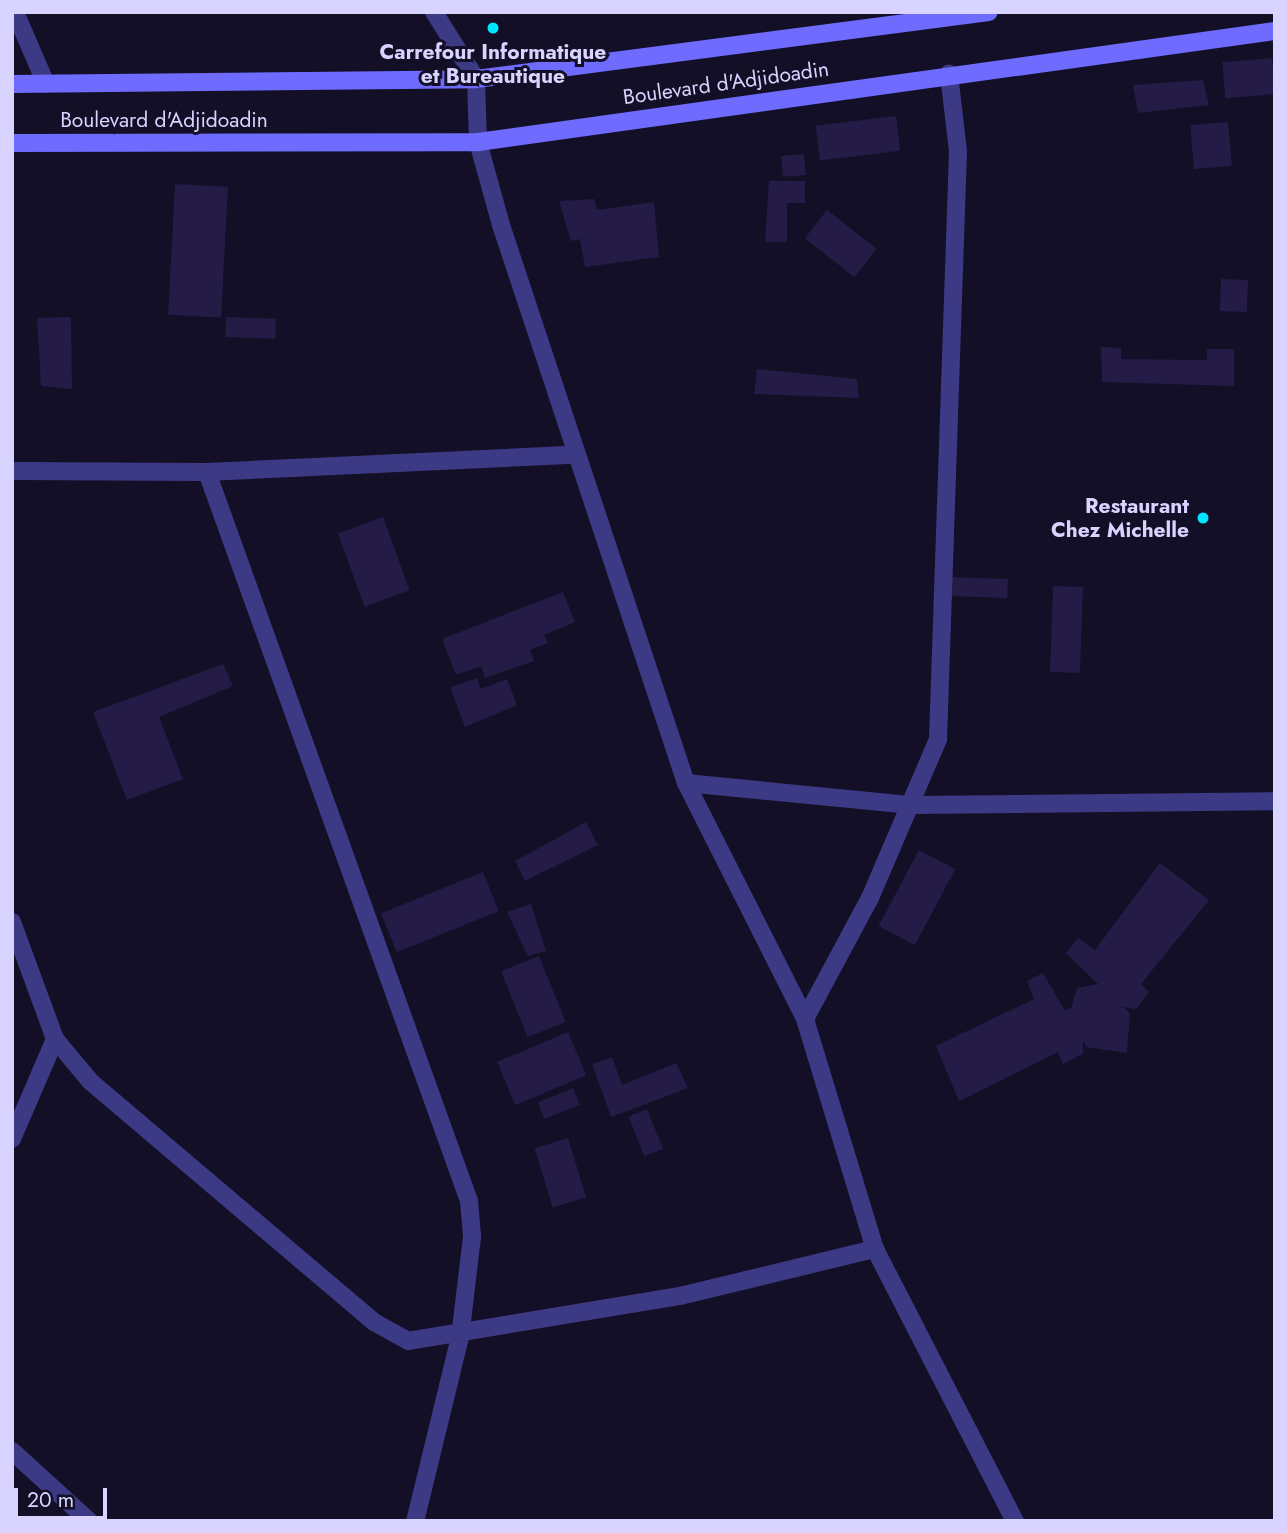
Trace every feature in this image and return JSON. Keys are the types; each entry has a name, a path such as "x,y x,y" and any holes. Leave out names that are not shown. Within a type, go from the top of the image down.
{"main road":[{"name":"Boulevard d'Adjidoadin","path":"12,84 476,79 989,12"},
{"name":"Boulevard d'Adjidoadin","path":"12,143 478,142 949,74 1275,31"}],"street":[{"path":"15,12 46,84"},
{"path":"434,12 476,79 478,142 573,455 686,783 805,1018 875,1249 1015,1521"},
{"path":"805,1018 912,805 938,738 943,667 958,152 949,74"},
{"path":"12,471 207,472 573,455"},
{"path":"207,472 469,1201 472,1237 460,1337 415,1521"},
{"path":"686,783 912,805 1275,801"},
{"path":"12,922 55,1039 91,1082 381,1327 408,1341 460,1337 680,1296 875,1249"},
{"path":"12,1139 55,1039"},
{"path":"12,1451 89,1521"}],"building":[{"path":"1272,58 1275,94 1225,98 1222,62"},
{"path":"1203,80 1209,105 1138,113 1133,85"},
{"path":"896,116 900,151 820,161 816,126"},
{"path":"1228,122 1232,166 1194,169 1190,125"},
{"path":"804,154 806,175 783,177 781,156"},
{"path":"769,181 805,181 805,203 787,203 787,242 765,242"},
{"path":"175,184 228,187 221,318 168,315"},
{"path":"594,199 597,210 654,202 659,257 585,267 580,240 590,238 571,241 559,201"},
{"path":"827,210 877,249 854,277 805,238"},
{"path":"1221,279 1248,280 1247,312 1220,311"},
{"path":"71,317 72,389 41,386 37,318"},
{"path":"226,317 276,319 275,339 225,337"},
{"path":"1101,347 1121,348 1121,359 1207,360 1207,349 1234,349 1234,386 1102,382"},
{"path":"757,369 857,379 859,398 754,394"},
{"path":"383,517 410,590 365,607 338,533"},
{"path":"950,577 1008,579 1007,598 949,596"},
{"path":"1053,586 1083,587 1080,673 1050,672"},
{"path":"563,592 575,622 544,635 548,643 530,650 534,661 485,678 481,666 456,675 442,639"},
{"path":"223,664 233,686 159,717 183,779 127,800 93,712"},
{"path":"477,678 481,689 507,679 517,705 465,727 450,687"},
{"path":"586,822 598,845 525,881 515,861"},
{"path":"919,850 955,869 915,945 879,926"},
{"path":"1160,863 1209,900 1141,984 1149,992 1136,1009 1123,1007 1130,1013 1127,1053 1086,1047 1083,1040 1083,1054 1063,1064 1058,1052 959,1101 936,1046 1034,999 1027,981 1043,973 1065,1011 1071,1008 1077,988 1098,984 1066,953 1078,938 1095,950"},
{"path":"483,872 499,911 397,952 381,913"},
{"path":"531,904 546,951 528,956 507,912"},
{"path":"539,956 566,1022 528,1037 501,971"},
{"path":"568,1032 586,1075 515,1105 497,1062"},
{"path":"612,1057 622,1085 676,1063 688,1088 611,1117 592,1064"},
{"path":"573,1088 580,1105 545,1119 538,1102"},
{"path":"647,1109 663,1149 645,1156 628,1116"},
{"path":"568,1138 586,1197 553,1208 535,1148"}],"place":[{"name":"Carrefour Informatique et Bureautique","path":"493,28"},
{"name":"Restaurant Chez Michelle","path":"1203,518"}]}
